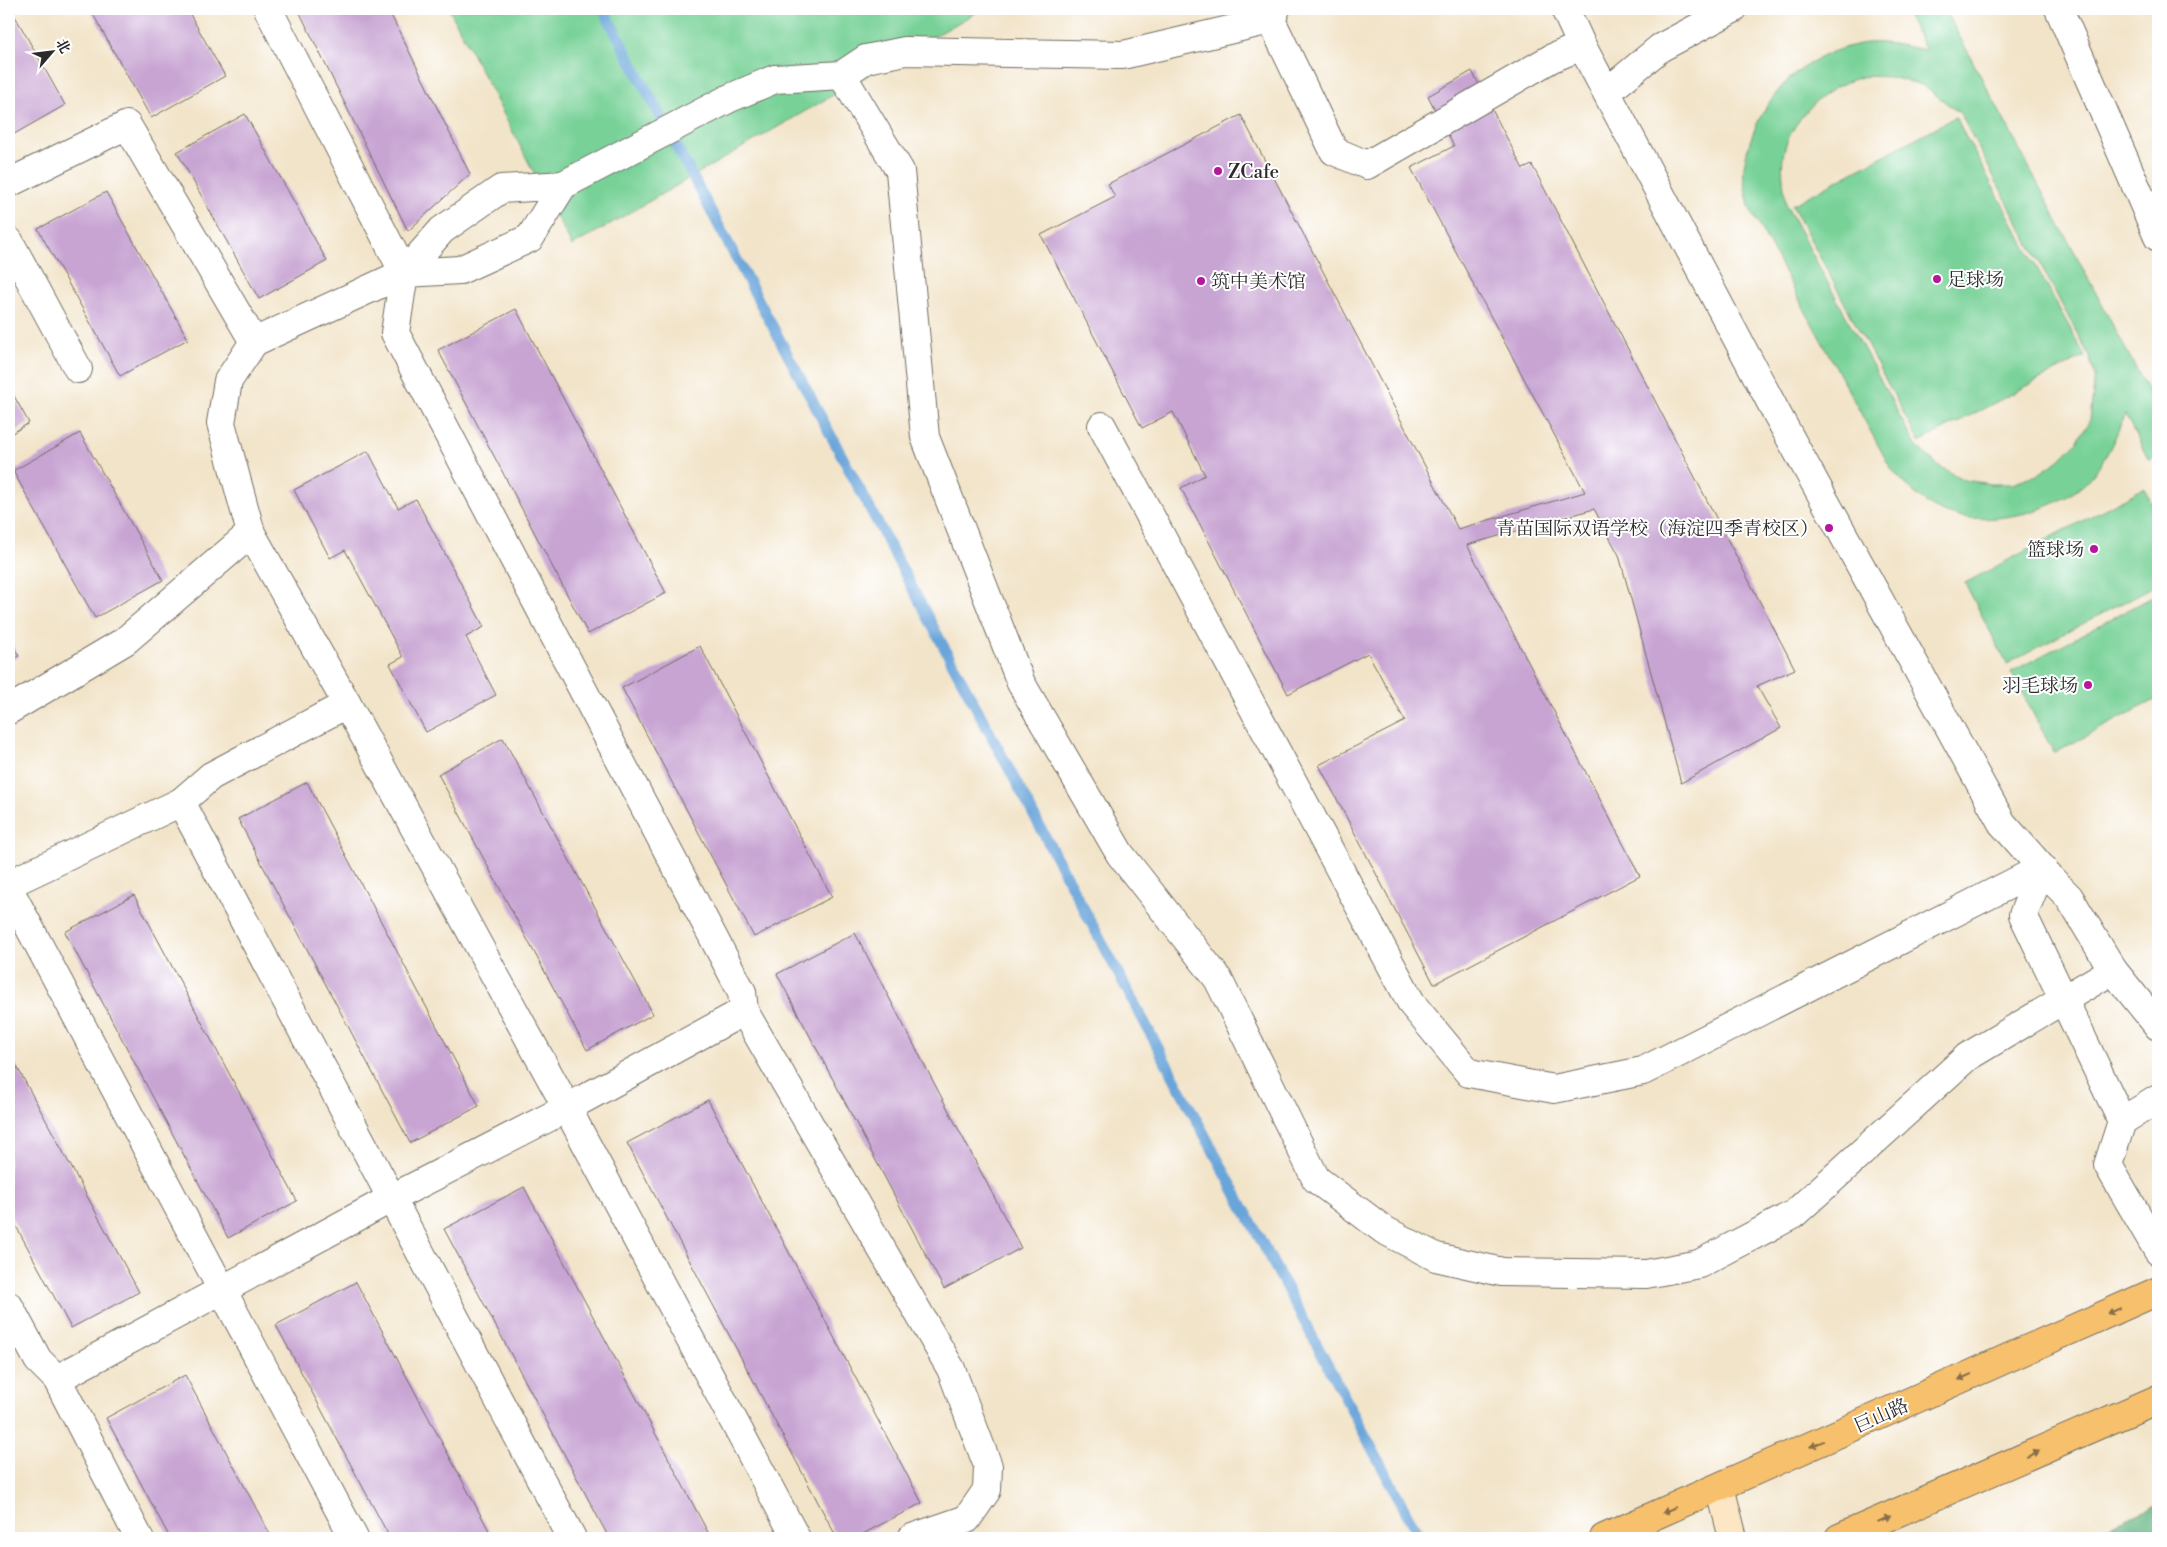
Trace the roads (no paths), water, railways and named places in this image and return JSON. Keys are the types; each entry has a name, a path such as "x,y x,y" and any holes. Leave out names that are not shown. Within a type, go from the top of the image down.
{"main road":[{"name":"巨山路","path":"1604,1538 2158,1291"},
{"path":"1840,1538 2158,1399"}],"street":[{"path":"268,9 404,273"},
{"path":"1566,9 1582,46 1777,414 2002,823 2042,868"},
{"path":"1607,92 1660,48 1733,9"},
{"path":"2059,9 2158,237"},
{"path":"912,1538 966,1519 987,1490 988,1466 951,1369 744,1011 742,992 395,334 404,273 442,230 501,189 563,185 730,98 775,79 842,76 866,59 905,51 1123,55 1273,14 1334,151 1367,165 1552,58 1582,46"},
{"path":"842,76 900,171 926,437 1021,683 1120,854 1218,979 1316,1178 1376,1224 1436,1257 1502,1272 1646,1274 1699,1264 1794,1214 1967,1057 2113,970"},
{"path":"9,183 127,125 254,342"},
{"path":"563,185 530,238 460,270 404,273 254,342 228,382 221,423 251,534 347,704 567,1108 796,1538"},
{"path":"9,241 78,368"},
{"path":"1102,426 1412,1004 1469,1073 1554,1089 1643,1071 2042,868"},
{"path":"9,710 125,641 251,534"},
{"path":"9,884 181,802 211,776 347,704"},
{"path":"181,802 572,1538"},
{"path":"2042,868 2023,915 2122,1121"},
{"path":"2042,868 2035,877 2050,878 2069,897 2113,970 2158,1026"},
{"path":"9,888 354,1538"},
{"path":"57,1379 392,1198 567,1108 744,1011"},
{"path":"2158,1099 2122,1121 2108,1165 2158,1251"},
{"path":"9,1306 38,1360 57,1379 139,1538"},
{"path":"1720,1487 1733,1538"}],"waterway":[{"path":"603,9 1420,1538"}],"place":[{"name":"ZCafe","path":"1218,171"},
{"name":"足球场","path":"1937,279"},
{"name":"筑中美术馆","path":"1201,281"},
{"name":"青苗国际双语学校（海淀四季青校区）","path":"1829,528"},
{"name":"篮球场","path":"2094,549"},
{"name":"羽毛球场","path":"2088,685"}]}
